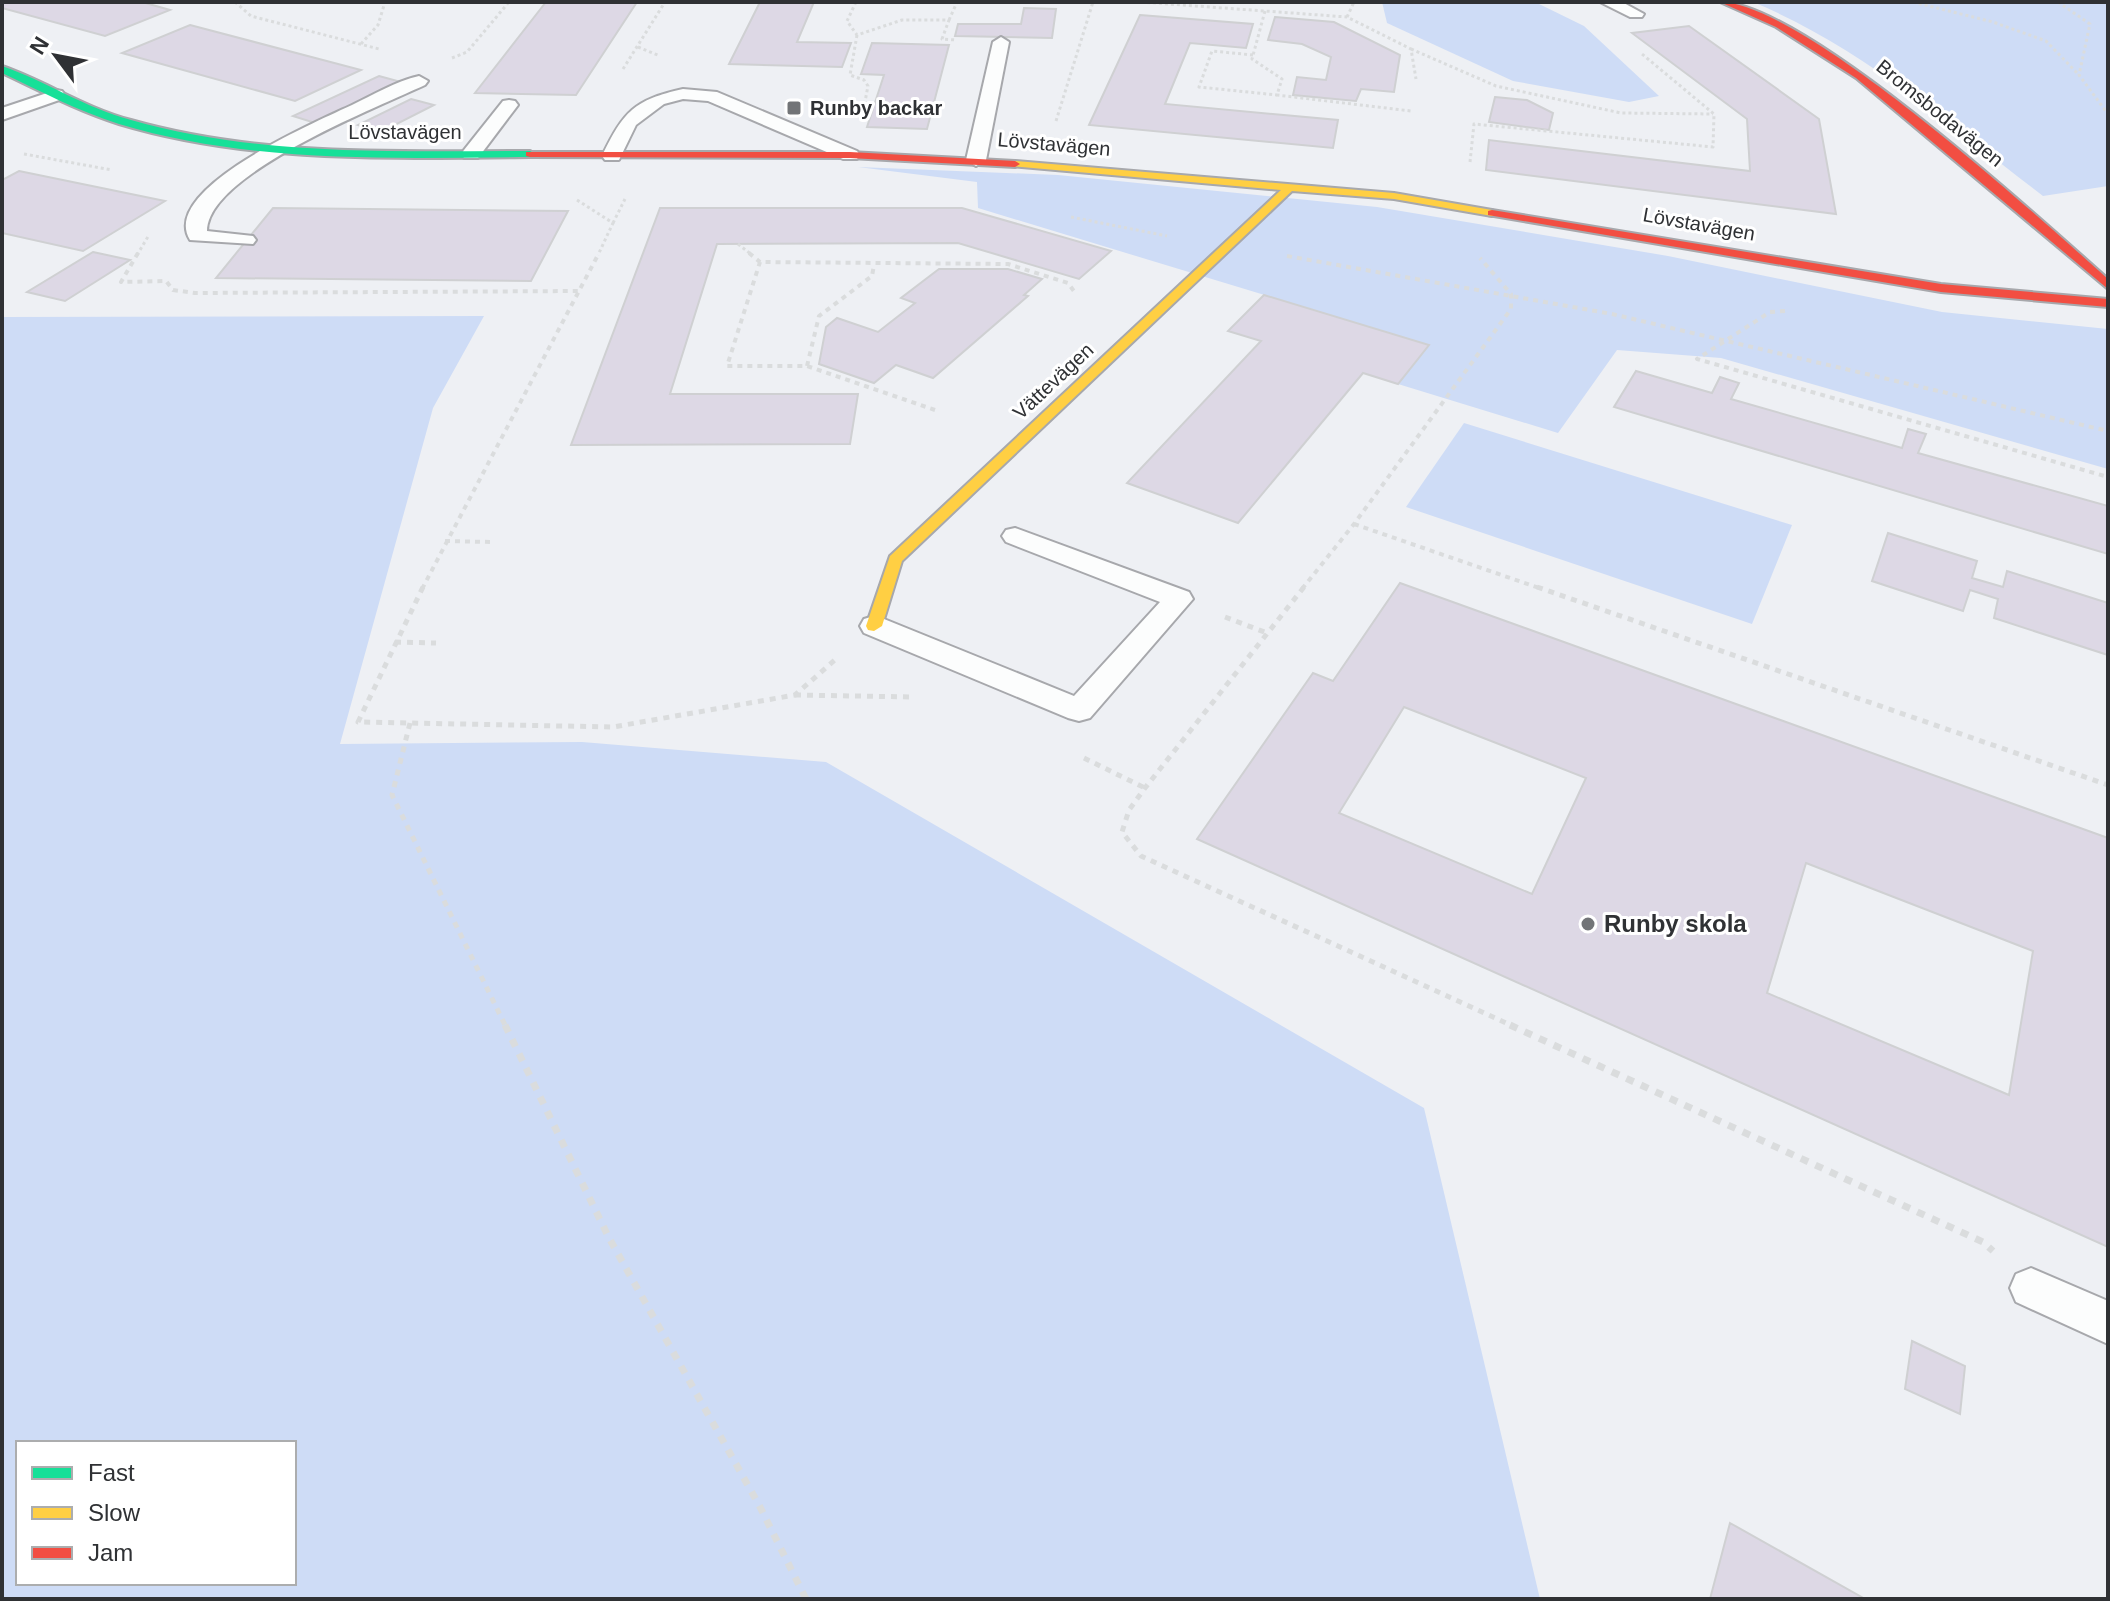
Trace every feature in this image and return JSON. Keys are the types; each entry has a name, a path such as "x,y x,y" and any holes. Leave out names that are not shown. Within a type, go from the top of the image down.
{"street":[{"name":"Bromsbodavägen","path":"1725,2 1779,25 1860,76 2041,225 2108,285"},
{"name":"Lövstavägen","path":"2,69 125,123 202,142 277,150 612,156 850,155 976,160 1291,186 1463,206 1941,288 2108,303"},
{"name":"Vättevägen","path":"874,626 895,559 1291,186"}],"lane":[{"path":"1608,2 1636,14"},
{"path":"976,160 1001,42"},
{"path":"246,240 197,236 194,225 206,202 248,168 277,150 419,81"},
{"path":"612,156 628,122 658,100 683,94 711,96 850,155"},
{"path":"2,114 56,95"},
{"path":"471,154 509,105"},
{"path":"874,626 1079,710 1179,599 1015,536"},
{"path":"2031,1288 2108,1323"}],"path":[{"path":"361,44 378,25 385,2"},
{"path":"453,58 467,52 509,2"},
{"path":"856,2 847,21 860,44 849,69 850,75 864,80 868,86 868,98 859,125"},
{"path":"957,2 942,39 1001,42"},
{"path":"1093,2 1042,165 1025,205 1089,222 1511,294 1731,340 2108,431"},
{"path":"1141,2 1347,17 1496,86 1621,113 1714,114"},
{"path":"1347,17 1354,2"},
{"path":"1913,2 1993,22 2046,41 2079,75 2108,114"},
{"path":"2058,2 2090,24 2079,75"},
{"path":"1265,10 1252,59 1282,79 1277,95"},
{"path":"857,35 902,20 949,20"},
{"path":"1631,45 1714,114"},
{"path":"1411,49 1416,79"},
{"path":"1253,55 1212,51 1199,87 1411,111"},
{"path":"1714,114 1713,147 1474,124 1457,232 1511,294 1511,309 1354,524 1129,810 1122,832 1141,856 1983,1242 2031,1288"},
{"path":"11,153 125,172"},
{"path":"568,195 613,223 581,291 445,541 358,722 613,727 795,695 874,626"},
{"path":"150,232 121,282 166,281 173,290 195,293 581,291"},
{"path":"738,244 760,262 1008,264 1068,283 1076,294"},
{"path":"760,262 727,366 807,366 935,410"},
{"path":"807,366 819,316 872,276 874,265"},
{"path":"1731,340 1697,359 2108,477"},
{"path":"1354,524 2108,785"},
{"path":"445,541 491,542"},
{"path":"1217,614 1267,633"},
{"path":"395,642 436,643"},
{"path":"410,723 392,795 609,1238 759,1505 806,1599"}],"shaded area":[{"path":"1382,2 1535,2 1584,26 1659,96 1629,102 1513,81 1387,23"},
{"path":"1753,2 2108,2 2108,186 2043,196 1868,64 1793,20"},
{"path":"858,167 1058,175 1377,207 1668,256 1942,312 2108,329 2108,469 1721,358 1617,350 1558,433 1398,384 1429,345 978,208 977,182"},
{"path":"484,316 433,408 340,744 582,742 826,762 1424,1108 1540,1599 2,1599 2,317"},
{"path":"1464,423 1792,525 1752,624 1406,507"}],"building":[{"path":"2,2 142,2 170,10 105,36 2,8"},
{"path":"546,2 637,2 576,95 475,93"},
{"path":"760,2 814,2 797,42 851,43 842,67 729,64"},
{"path":"1024,8 1056,9 1052,38 955,36 958,24 1021,24"},
{"path":"1140,15 1253,24 1246,48 1190,43 1165,104 1338,120 1333,148 1089,125"},
{"path":"1275,17 1334,22 1400,55 1394,92 1361,89 1356,101 1293,95 1297,77 1326,80 1331,57 1302,44 1268,40"},
{"path":"190,25 361,70 295,101 122,53"},
{"path":"1689,26 1819,119 1836,214 1486,170 1489,140 1750,171 1747,119 1632,33"},
{"path":"872,43 949,45 927,129 867,127 884,75 861,74"},
{"path":"379,76 401,82 315,123 293,116"},
{"path":"1495,97 1527,100 1553,113 1549,130 1489,122"},
{"path":"411,99 434,105 381,132 358,125"},
{"path":"19,171 165,201 83,251 2,233 2,180"},
{"path":"273,208 568,211 531,281 216,278"},
{"path":"660,208 962,208 1111,251 1079,279 958,243 717,244 670,394 858,394 850,444 571,445"},
{"path":"93,252 130,260 65,301 27,292"},
{"path":"939,269 1008,269 1042,279 1024,295 1028,296 933,378 896,365 874,383 819,364 826,327 837,318 878,332 915,303 901,298"},
{"path":"1264,295 1429,345 1398,384 1363,373 1238,523 1127,483 1261,341 1228,331"},
{"path":"1636,371 1712,393 1720,377 1739,383 1731,399 1902,448 1908,429 1926,434 1918,453 2108,506 2108,554 1614,407"},
{"path":"1888,533 1977,561 1972,578 2003,587 2007,571 2108,603 2108,655 1994,618 1998,599 1970,590 1963,611 1872,581"},
{"name":"Runby skola","path":"1400,583 2108,838 2108,1247 1197,839 1313,673 1333,681","holes":["1404,707 1586,778 1532,894 1339,813","1806,863 2033,951 2009,1095 1767,993"]},
{"path":"1912,1341 1965,1366 1960,1414 1905,1389"},
{"path":"1730,1523 1865,1599 1710,1599"}],"traffic: fast":[{"path":"2,69 109,117 174,135 224,144 326,153 530,154"}],"traffic: slow":[{"path":"1015,164 1394,196 1492,213"},
{"path":"874,626 895,559 1291,186"}],"traffic: jam":[{"path":"1725,2 1779,25 1860,76 2041,225 2108,285"},
{"path":"530,154 850,155 1015,164"},
{"path":"1492,213 1941,288 2108,303"}],"place":[{"name":"Runby backar","path":"794,108"},
{"name":"Runby skola","path":"1588,924"}]}
